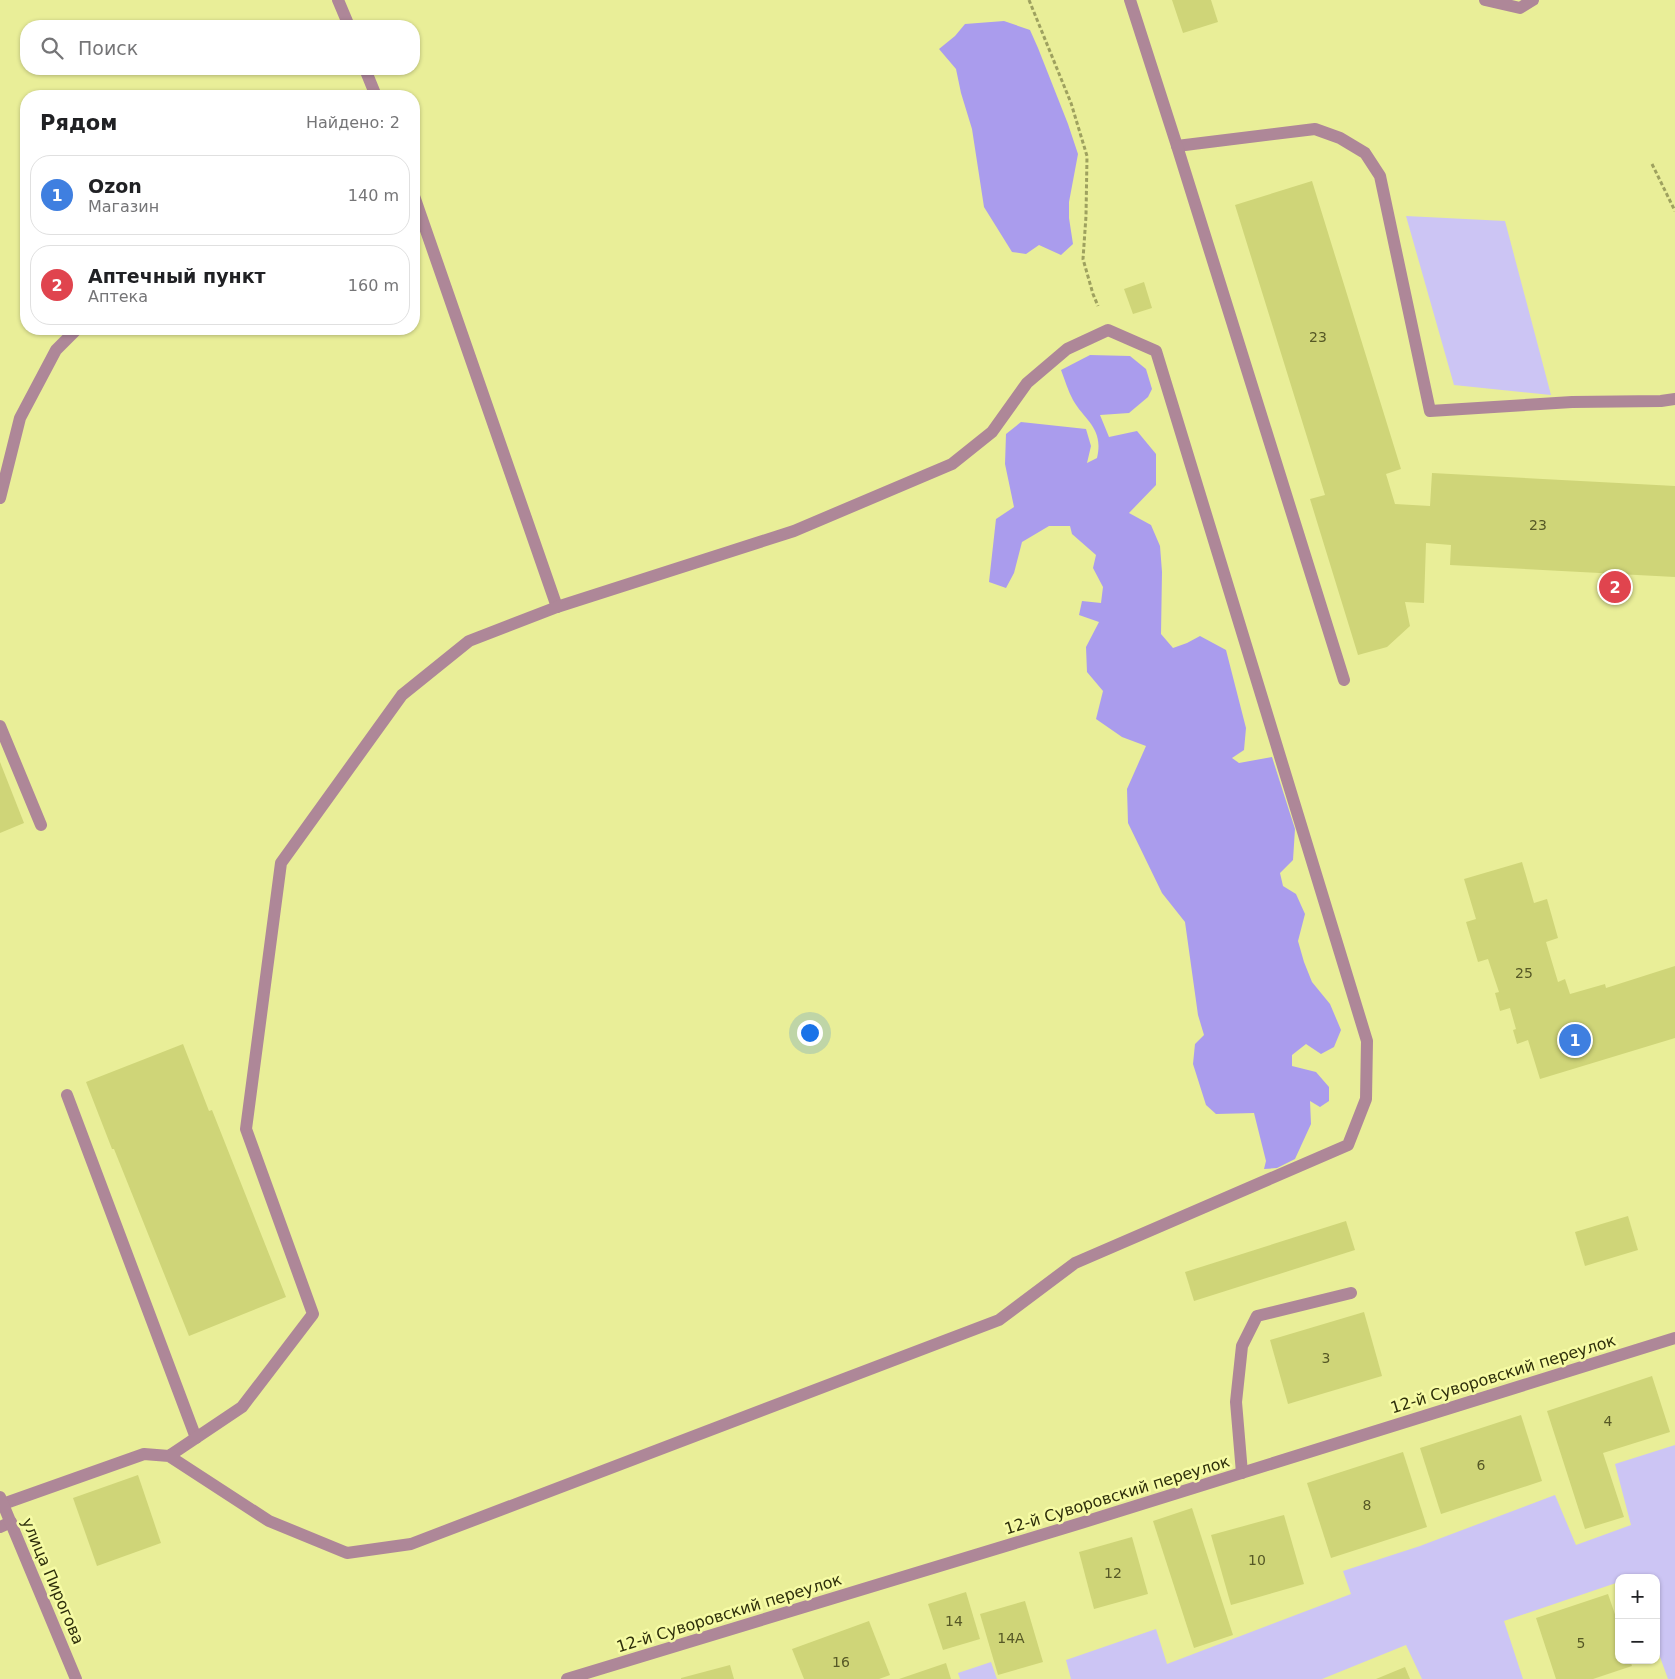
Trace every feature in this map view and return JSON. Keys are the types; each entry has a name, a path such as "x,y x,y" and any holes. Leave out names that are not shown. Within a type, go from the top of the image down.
{"street":[{"path":"338,0 346,20"},
{"path":"1130,0 1344,680"},
{"path":"1485,0 1520,8 1533,0"},
{"path":"367,75 374,90"},
{"path":"1177,146 1315,130 1340,138 1365,153 1380,176 1430,411 1572,402 1661,401 1675,399"},
{"path":"420,213 557,607"},
{"path":"2,1500 144,1454 169,1456 269,1521 347,1553 411,1544 999,1320 1075,1263 1348,1145 1366,1099 1367,1041 1156,351 1108,330 1067,349 1027,383 992,432 952,464 794,531 557,607 468,641 402,695 281,862 246,1129 313,1314 242,1407 169,1456"},
{"path":"0,498 20,418 56,350 71,335"},
{"path":"0,726 41,825"},
{"path":"67,1095 196,1438"},
{"path":"1242,1472 1236,1402 1242,1346 1257,1316 1352,1293"},
{"name":"12-й Суворовский переулок","path":"567,1679 1675,1338"},
{"name":"улица Пирогова","path":"2,1500 6,1525 76,1679"}],"path":[{"path":"1029,0 1072,103 1087,156 1083,259 1093,294 1108,330"},
{"path":"1652,164 1675,211"}],"shaded area":[{"path":"1004,21 1030,30 1068,124 1078,154 1069,202 1069,218 1073,244 1061,255 1039,245 1026,254 1012,252 984,207 972,129 956,69 939,49 955,36 965,24"},
{"path":"1406,216 1505,221 1551,395 1454,385"},
{"path":"1090,355 1130,356 1146,369 1152,389 1148,397 1129,413 1100,415 1109,437 1137,431 1156,454 1156,485 1129,513 1151,525 1160,546 1162,572 1161,634 1173,648 1200,636 1226,650 1246,728 1244,750 1232,758 1239,763 1272,757 1295,829 1293,860 1280,873 1283,886 1296,894 1305,914 1298,941 1304,962 1312,982 1330,1004 1341,1030 1334,1047 1321,1054 1306,1044 1292,1055 1292,1066 1316,1072 1329,1087 1329,1101 1320,1107 1310,1101 1311,1124 1295,1159 1277,1168 1264,1169 1266,1161 1254,1113 1216,1114 1206,1105 1193,1064 1195,1044 1204,1035 1198,1015 1185,922 1162,893 1128,823 1127,789 1146,746 1122,737 1096,719 1103,691 1087,672 1086,647 1099,622 1079,615 1082,601 1101,603 1103,587 1093,568 1096,555 1072,534 1070,526 1049,526 1022,542 1014,573 1006,588 989,582 996,519 1014,507 1005,464 1006,434 1021,422 1086,429 1091,446 1087,463 1097,458 1098,439 1096,432 1073,400 1061,370"},
{"path":"1675,1445 1675,1679 1668,1679 1660,1657 1660,1574 1615,1574 1615,1583 1504,1621 1523,1679 1422,1679 1406,1645 1322,1679 1071,1679 1066,1660 1156,1629 1167,1664 1351,1594 1343,1571 1420,1546 1555,1495 1576,1545 1631,1525 1615,1464"},
{"path":"991,1662 997,1679 960,1679 958,1673"}],"building":[{"path":"1172,0 1211,0 1218,22 1183,33"},
{"path":"1312,181 1401,469 1386,474 1395,504 1430,506 1432,473 1675,486 1675,577 1450,565 1451,545 1426,543 1424,603 1405,602 1410,626 1387,647 1358,655 1310,499 1325,495 1235,205"},
{"path":"1144,282 1152,308 1133,314 1124,289"},
{"path":"0,762 24,823 0,833"},
{"path":"1522,862 1534,903 1547,899 1558,938 1546,942 1558,982 1565,979 1570,994 1605,984 1606,988 1675,966 1675,1038 1540,1079 1528,1040 1517,1044 1513,1030 1516,1029 1510,1008 1500,1011 1495,993 1499,992 1488,959 1478,962 1466,922 1476,919 1464,879"},
{"path":"183,1044 209,1111 212,1110 286,1297 189,1336 86,1082"},
{"path":"1628,1216 1638,1250 1585,1266 1575,1232"},
{"path":"1346,1221 1355,1250 1194,1301 1185,1272"},
{"path":"1364,1312 1382,1376 1288,1404 1270,1340"},
{"path":"1652,1376 1670,1432 1603,1453 1624,1517 1585,1529 1547,1411"},
{"path":"1521,1415 1542,1481 1441,1514 1420,1448"},
{"path":"1403,1452 1427,1527 1331,1558 1307,1483"},
{"path":"138,1475 161,1543 97,1566 73,1498"},
{"path":"1192,1508 1233,1635 1194,1648 1153,1521"},
{"path":"1284,1515 1304,1584 1231,1605 1211,1535"},
{"path":"1132,1537 1148,1594 1094,1609 1079,1552"},
{"path":"966,1592 980,1639 943,1650 928,1604"},
{"path":"1608,1594 1615,1614 1615,1664 1631,1664 1632,1666 1593,1679 1556,1679 1536,1618"},
{"path":"1025,1601 1043,1662 998,1675 980,1614"},
{"path":"869,1621 890,1675 879,1679 804,1679 792,1649"},
{"path":"946,1663 951,1679 899,1679"},
{"path":"730,1665 734,1679 681,1679 681,1678"},
{"path":"1405,1667 1410,1679 1376,1679"}],"place":[{"name":"Аптечный пункт","path":"1615,587"},
{"name":"Ozon","path":"1575,1040"}]}
